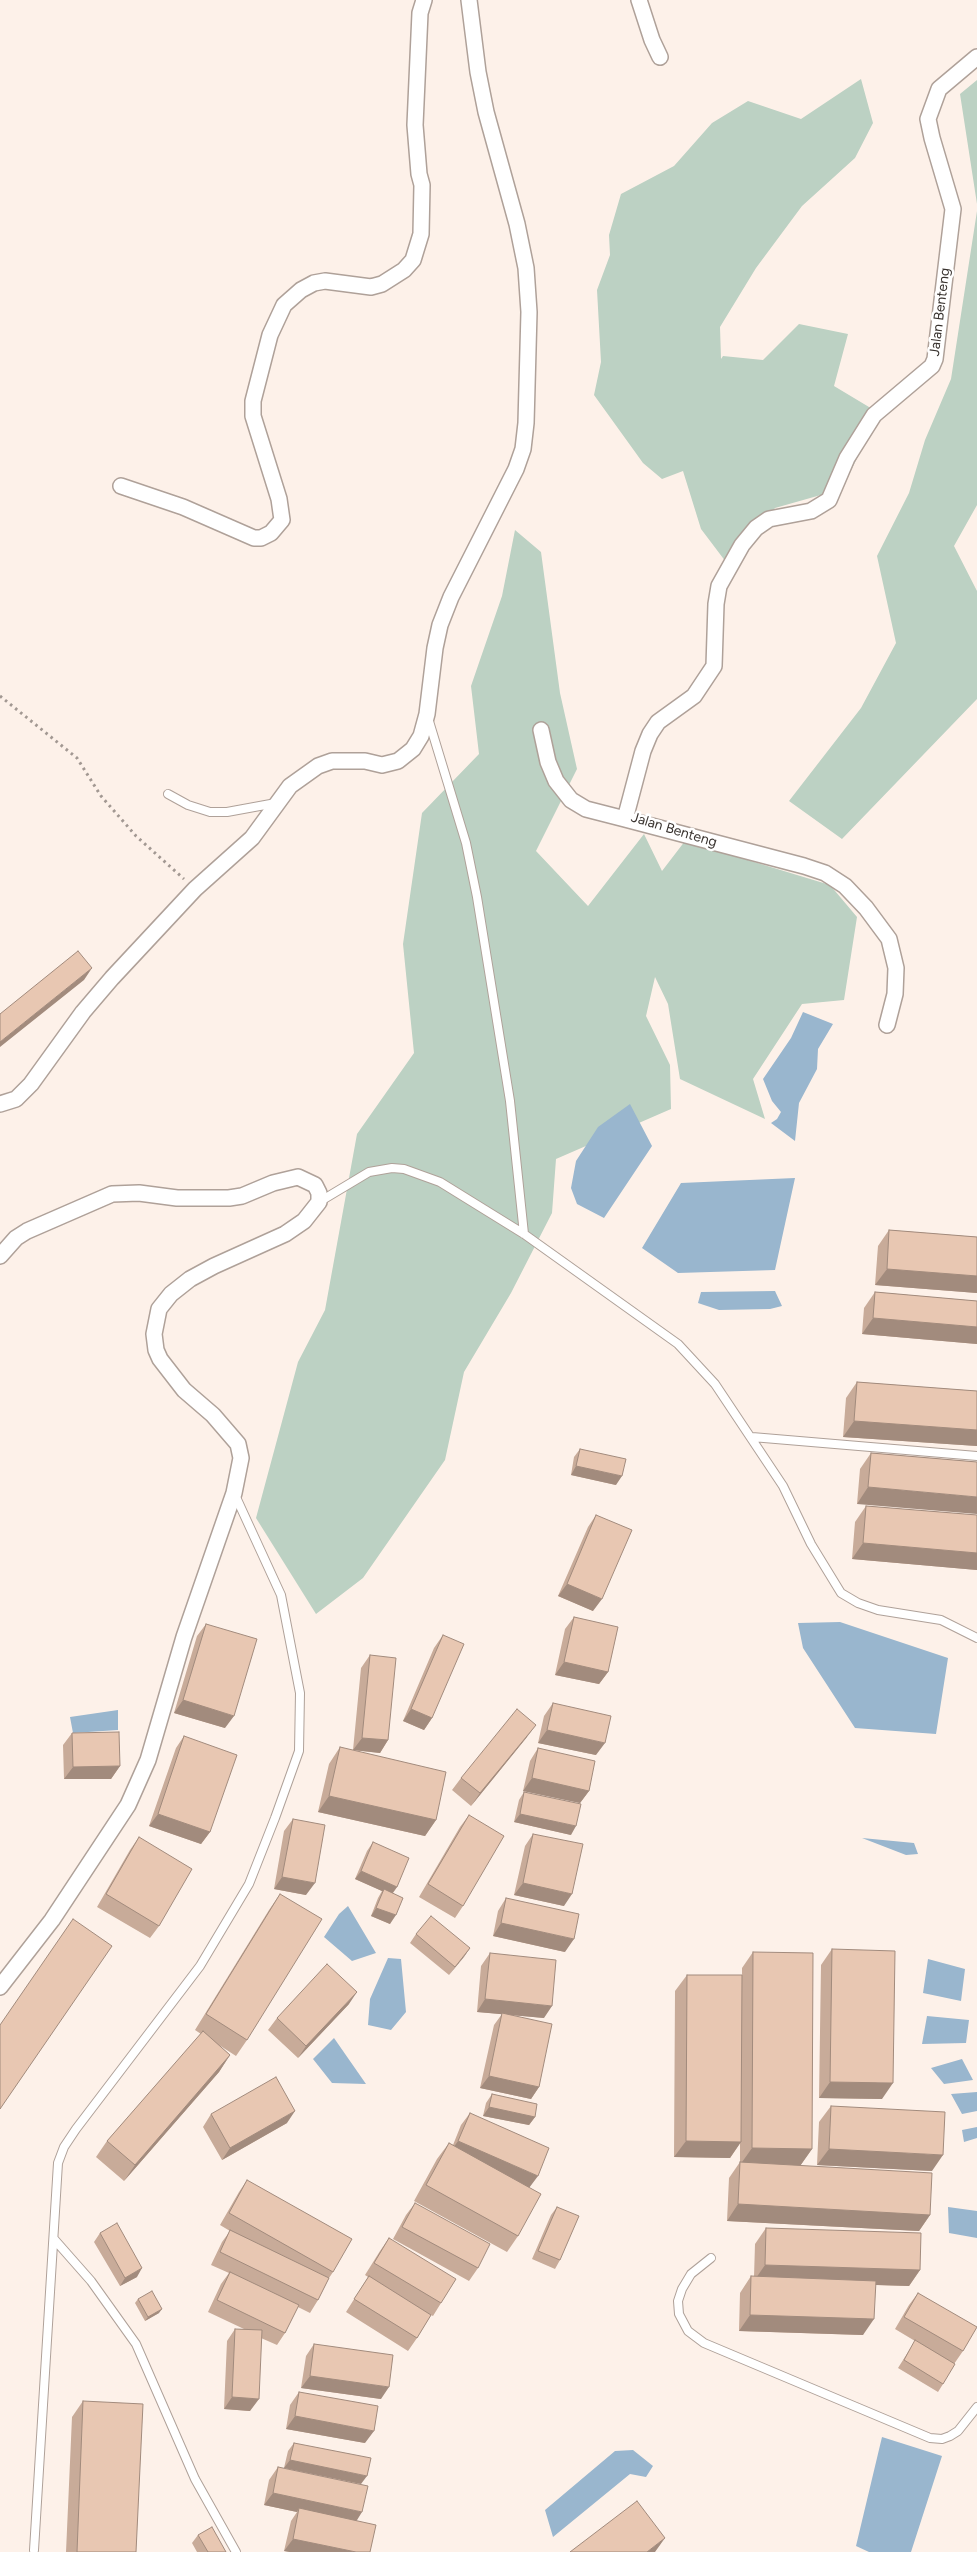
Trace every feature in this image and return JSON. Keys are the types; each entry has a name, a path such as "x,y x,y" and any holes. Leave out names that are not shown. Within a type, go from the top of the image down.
{"street":[{"path":"122,486 183,507 254,538 262,538 271,533 282,520 279,499 253,416 253,401 270,335 284,304 301,290 314,283 325,281 371,287 382,284 404,270 413,260 422,234 422,185 418,174 416,125 420,13 424,0"},
{"path":"0,1104 16,1098 32,1084 83,1012 196,889 252,838 290,786 318,766 344,760 382,765 405,757 420,736 427,714 432,662 440,625 451,597 516,469 523,449 526,423 529,312 526,268 517,224 486,112 478,72 469,0"},
{"path":"639,0 652,40 660,57"},
{"name":"Jalan Benteng","path":"887,1025 895,994 896,968 889,939 866,908 845,886 825,873 804,866 625,818 643,751 650,734 658,722 694,696 714,666 716,604 719,586 742,545 756,528 769,519 812,511 830,500 847,458 874,415 932,366 935,360 953,209 928,119 939,89 977,57"},
{"path":"541,730 548,762 556,781 572,800 586,809 625,818"},
{"path":"0,1256 16,1238 27,1231 112,1194 139,1193 177,1198 229,1198 242,1196 273,1183 298,1177 315,1185 319,1193 319,1202 304,1221 285,1234 214,1266 179,1287 163,1302 157,1316 155,1342 165,1367 184,1390 222,1424 238,1444 241,1458 234,1493 184,1638 148,1760 128,1805 107,1840 52,1920 0,1987"}],"lane":[{"path":"427,714 466,843 477,897 510,1101 524,1234"},
{"path":"168,794 210,812 227,812 276,803"},
{"path":"319,1202 369,1172 392,1168 404,1169 440,1182 524,1234 678,1344 715,1384 783,1486 811,1544 841,1592 858,1604 878,1610 941,1620 977,1638"},
{"path":"752,1437 977,1456"},
{"path":"34,2550 54,2239 55,2186 58,2163 64,2147 200,1966 248,1884 275,1818 299,1751 300,1693 281,1595 234,1493"},
{"path":"54,2239 91,2281 136,2344 195,2479 236,2552"},
{"path":"711,2258 691,2274 682,2289 678,2301 679,2314 688,2331 704,2343 930,2438 942,2439 958,2431 977,2407"}],"path":[{"path":"0,696 77,758 101,796 136,836 196,889"}],"green space":[{"path":"861,79 873,123 855,158 802,206 756,268 720,327 721,359 723,356 763,360 799,324 848,334 834,386 879,413 842,489 775,508 729,566 701,529 683,471 662,479 643,463 594,395 601,362 597,290 610,255 609,235 621,194 674,166 712,123 748,101 801,119"},
{"path":"977,80 977,204 960,94"},
{"path":"977,211 977,505 954,546 977,591 977,699 842,839 789,801 861,708 896,643 877,556 909,493 925,440 951,379"},
{"path":"515,530 541,552 560,693 577,769 536,851 588,906 644,834 662,871 685,841 830,885 857,917 844,1000 802,1004 753,1079 765,1119 680,1079 668,1004 655,977 646,1016 670,1065 671,1109 556,1159 552,1213 511,1293 464,1372 445,1460 363,1578 316,1614 256,1518 298,1362 325,1310 357,1134 414,1053 403,944 422,813 479,754 471,686 502,596"}],"water":[{"path":"803,1012 833,1024 818,1049 817,1069 799,1103 795,1141 771,1123 777,1119 781,1112 772,1101 763,1079 791,1038"},
{"path":"630,1104 652,1146 604,1218 577,1204 571,1188 576,1161 598,1127"},
{"path":"795,1178 775,1270 678,1273 642,1248 681,1183"},
{"path":"775,1291 782,1306 770,1309 719,1310 698,1303 701,1292"},
{"path":"840,1622 948,1658 936,1734 855,1728 803,1648 798,1623"},
{"path":"118,1710 118,1730 73,1733 70,1717"},
{"path":"862,1838 914,1843 918,1854 906,1855"},
{"path":"348,1906 376,1953 352,1961 324,1937 339,1914"},
{"path":"388,1958 401,1959 406,2012 391,2030 368,2025 370,1999"},
{"path":"928,1959 965,1969 961,2001 923,1993"},
{"path":"927,2016 969,2020 966,2043 922,2044"},
{"path":"334,2038 366,2084 332,2083 313,2059"},
{"path":"962,2059 973,2080 944,2084 931,2068"},
{"path":"977,2092 977,2111 962,2114 951,2094"},
{"path":"977,2127 977,2138 964,2142 962,2130"},
{"path":"948,2207 977,2211 977,2238 949,2233"},
{"path":"882,2437 942,2456 911,2552 869,2552 856,2546"},
{"path":"633,2450 653,2466 646,2477 630,2474 553,2537 545,2510 615,2451"}],"building":[{"path":"78,951 92,968 0,1042 0,1014"},
{"path":"889,1230 977,1237 977,1276 887,1269"},
{"path":"875,1292 977,1301 977,1327 873,1318"},
{"path":"857,1382 977,1391 977,1430 854,1421"},
{"path":"580,1449 626,1459 622,1476 576,1466"},
{"path":"871,1453 977,1462 977,1497 868,1487"},
{"path":"866,1506 977,1515 977,1553 863,1543"},
{"path":"596,1515 632,1530 602,1599 567,1584"},
{"path":"574,1617 618,1627 608,1672 564,1662"},
{"path":"206,1624 257,1639 234,1716 183,1700"},
{"path":"443,1635 464,1644 432,1718 411,1709"},
{"path":"370,1655 396,1658 388,1740 362,1738"},
{"path":"553,1703 611,1716 605,1743 547,1730"},
{"path":"517,1709 536,1725 480,1793 461,1778"},
{"path":"119,1732 120,1766 73,1767 72,1733"},
{"path":"184,1736 237,1755 210,1832 158,1814"},
{"path":"340,1747 446,1772 436,1820 329,1796"},
{"path":"538,1748 595,1761 589,1791 532,1778"},
{"path":"524,1792 581,1804 576,1826 520,1814"},
{"path":"469,1815 504,1836 463,1906 428,1884"},
{"path":"293,1819 325,1825 315,1883 282,1877"},
{"path":"533,1834 583,1844 572,1894 523,1883"},
{"path":"139,1837 192,1869 159,1926 106,1894"},
{"path":"373,1842 409,1858 397,1887 361,1871"},
{"path":"384,1889 403,1898 396,1915 376,1908"},
{"path":"280,1894 322,1919 247,2040 206,2014"},
{"path":"506,1898 579,1914 574,1939 501,1923"},
{"path":"431,1916 470,1948 455,1967 416,1934"},
{"path":"73,1919 112,1946 0,2109 0,2025"},
{"path":"832,1949 895,1951 893,2083 830,2082"},
{"path":"753,1952 813,1953 812,2149 752,2148"},
{"path":"490,1953 556,1960 552,2006 485,1999"},
{"path":"327,1964 357,1992 306,2046 277,2018"},
{"path":"687,1975 742,1975 741,2142 686,2141"},
{"path":"502,2013 552,2024 539,2087 489,2076"},
{"path":"203,2031 230,2055 135,2165 107,2141"},
{"path":"276,2077 295,2111 230,2148 211,2114"},
{"path":"492,2094 537,2104 535,2117 489,2107"},
{"path":"831,2106 945,2112 943,2155 829,2149"},
{"path":"470,2113 549,2148 538,2176 458,2141"},
{"path":"449,2143 541,2194 518,2236 426,2185"},
{"path":"740,2162 932,2173 930,2215 738,2204"},
{"path":"247,2180 352,2239 333,2272 229,2213"},
{"path":"415,2203 490,2244 478,2268 402,2227"},
{"path":"557,2207 579,2216 560,2260 538,2251"},
{"path":"117,2223 142,2268 125,2278 100,2233"},
{"path":"766,2228 921,2233 920,2270 765,2265"},
{"path":"230,2230 329,2278 318,2300 220,2252"},
{"path":"389,2238 456,2279 441,2303 374,2263"},
{"path":"230,2272 299,2305 285,2333 217,2300"},
{"path":"369,2276 431,2315 417,2338 354,2299"},
{"path":"751,2276 876,2281 874,2319 750,2315"},
{"path":"152,2291 162,2309 148,2317 138,2299"},
{"path":"918,2293 977,2327 963,2351 904,2317"},
{"path":"235,2329 262,2330 259,2399 232,2397"},
{"path":"915,2340 955,2364 943,2384 904,2360"},
{"path":"314,2344 393,2355 389,2387 310,2376"},
{"path":"299,2392 378,2406 374,2431 295,2416"},
{"path":"83,2401 143,2404 136,2552 77,2552"},
{"path":"294,2443 371,2458 367,2476 290,2460"},
{"path":"278,2467 368,2486 362,2512 273,2493"},
{"path":"637,2501 665,2538 647,2552 570,2552"},
{"path":"299,2508 376,2525 370,2552 356,2552 293,2539"},
{"path":"212,2527 226,2552 208,2552 198,2535"}]}
